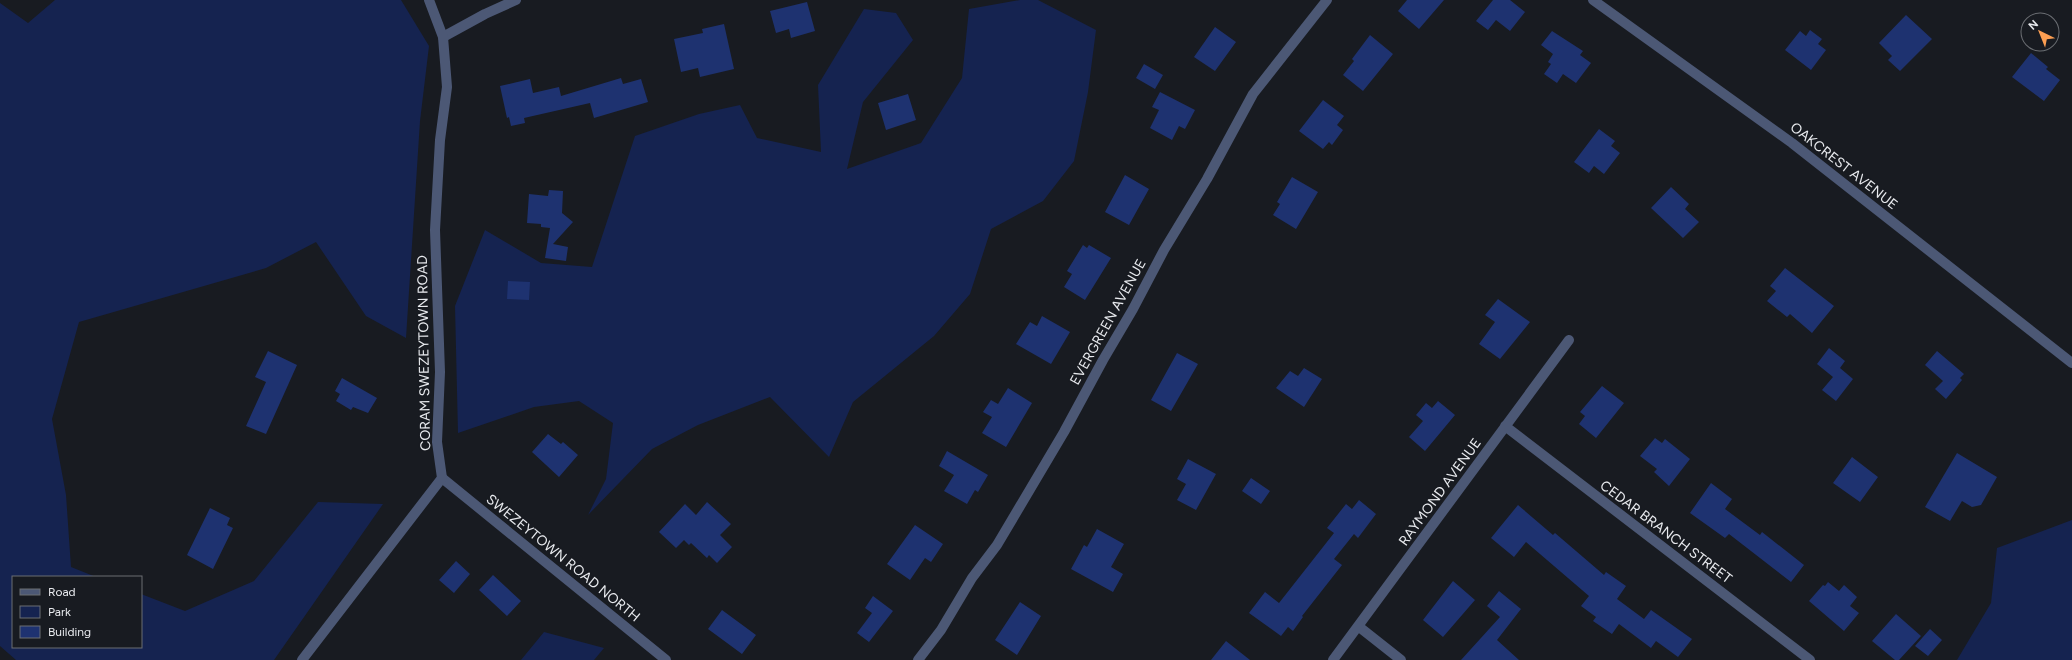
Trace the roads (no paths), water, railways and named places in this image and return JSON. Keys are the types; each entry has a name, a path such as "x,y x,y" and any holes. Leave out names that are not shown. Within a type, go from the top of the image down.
{"street":[{"name":"CORAM SWEZEYTOWN ROAD","path":"429,0 443,36 447,87 440,140 435,230 440,372 437,442 442,478"},
{"path":"443,36 516,0"},
{"name":"EVERGREEN AVENUE","path":"918,660 941,630 972,578 997,545 1064,432 1103,360 1133,309 1164,250 1207,179 1253,94 1327,0"},
{"name":"OAKCREST AVENUE","path":"1593,0 1792,143 2072,363"},
{"name":"RAYMOND AVENUE","path":"1333,660 1569,340"},
{"name":"CEDAR BRANCH STREET","path":"1505,426 1810,660"},
{"path":"302,660 442,478"},
{"name":"SWEZEYTOWN ROAD NORTH","path":"442,478 666,660"},
{"path":"1358,626 1401,660"}]}
